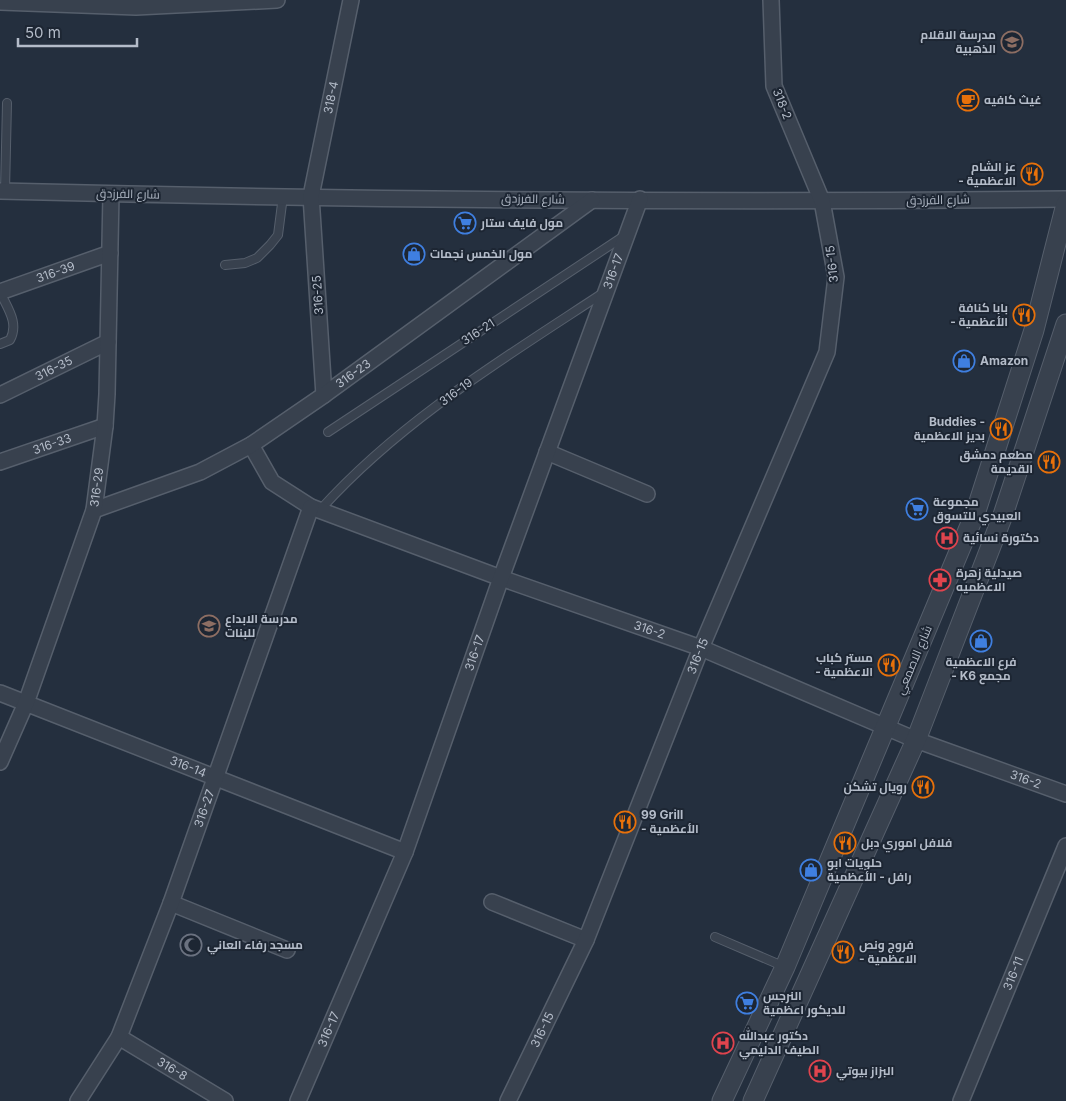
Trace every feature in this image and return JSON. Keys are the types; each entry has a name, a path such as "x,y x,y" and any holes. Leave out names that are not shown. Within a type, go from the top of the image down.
{"street":[{"path":"0,2 136,7 277,0"},
{"name":"318-4","path":"311,196 351,0"},
{"name":"318-2","path":"772,0 774,86 822,201"},
{"name":"شارع الفرزدق","path":"3,191 592,200 1066,199"},
{"name":"316-29","path":"0,762 26,703 94,510 105,426 110,194"},
{"name":"316-25","path":"311,196 324,395"},
{"name":"316-17","path":"298,1101 405,852 501,578 640,199"},
{"name":"316-23","path":"94,510 200,472 251,445 324,395 592,200"},
{"name":"316-15","path":"508,1101 586,940 701,648 827,352 836,277 822,201"},
{"name":"شارع الاصمعي","path":"722,1101 785,967 976,511 1034,330 1066,204"},
{"name":"316-39","path":"0,292 110,253"},
{"path":"753,1101 916,740 1003,515 1066,324"},
{"name":"316-35","path":"0,396 108,342"},
{"name":"316-33","path":"0,462 105,426"},
{"name":"316-2","path":"251,445 272,482 316,508 501,578 701,648 916,740 1066,794"},
{"path":"548,452 647,494"},
{"name":"316-27","path":"78,1101 119,1038 171,903 215,778 316,508"},
{"name":"316-14","path":"0,693 405,852"},
{"name":"316-11","path":"961,1101 1066,846"},
{"path":"492,902 586,940"},
{"path":"171,903 287,950"},
{"name":"316-8","path":"119,1038 225,1101"}],"lane":[{"path":"3,191 7,102"},
{"path":"225,265 245,263 257,258 274,240 278,235 280,226 283,196"},
{"name":"316-21","path":"328,432 628,233"},
{"name":"316-19","path":"316,508 421,418 490,367 606,291"},
{"path":"0,292 14,324 14,333 10,340 0,344"},
{"path":"715,937 785,967"}],"place":[{"name":"مدرسة الاقلام الذهبية","path":"1012,42"},
{"name":"غيث كافيه","path":"968,100"},
{"name":"عز الشام - الاعظمية","path":"1032,174"},
{"name":"مول فايف ستار","path":"465,223"},
{"name":"مول الخمس نجمات","path":"414,254"},
{"name":"بابا كنافة - الأعظمية","path":"1024,315"},
{"name":"Amazon","path":"964,361"},
{"name":"Buddies - بديز الاعظمية","path":"1001,429"},
{"name":"مطعم دمشق القديمة","path":"1049,462"},
{"name":"مجموعة العبيدي للتسوق","path":"917,509"},
{"name":"دكتورة نسائية","path":"947,538"},
{"name":"صيدلية زهرة الاعظميه","path":"940,580"},
{"name":"مدرسة الابداع للبنات","path":"209,626"},
{"name":"فرع الاعظمية - K6 مجمع","path":"981,641"},
{"name":"مستر كباب - الاعظمية","path":"889,665"},
{"name":"رويال تشكن","path":"923,787"},
{"name":"99 Grill - الأعظمية","path":"625,822"},
{"name":"فلافل اموري دبل","path":"845,843"},
{"name":"حلويات ابو رافل - الأعظمية","path":"811,870"},
{"name":"مسجد رفاء العاني","path":"191,945"},
{"name":"فروج ونص - الاعظمية","path":"843,952"},
{"name":"النرجس للديكور اعظمية","path":"747,1003"},
{"name":"دكتور عبدالله الطيف الدليمي","path":"723,1043"},
{"name":"البزاز بيوتي","path":"820,1071"}]}
